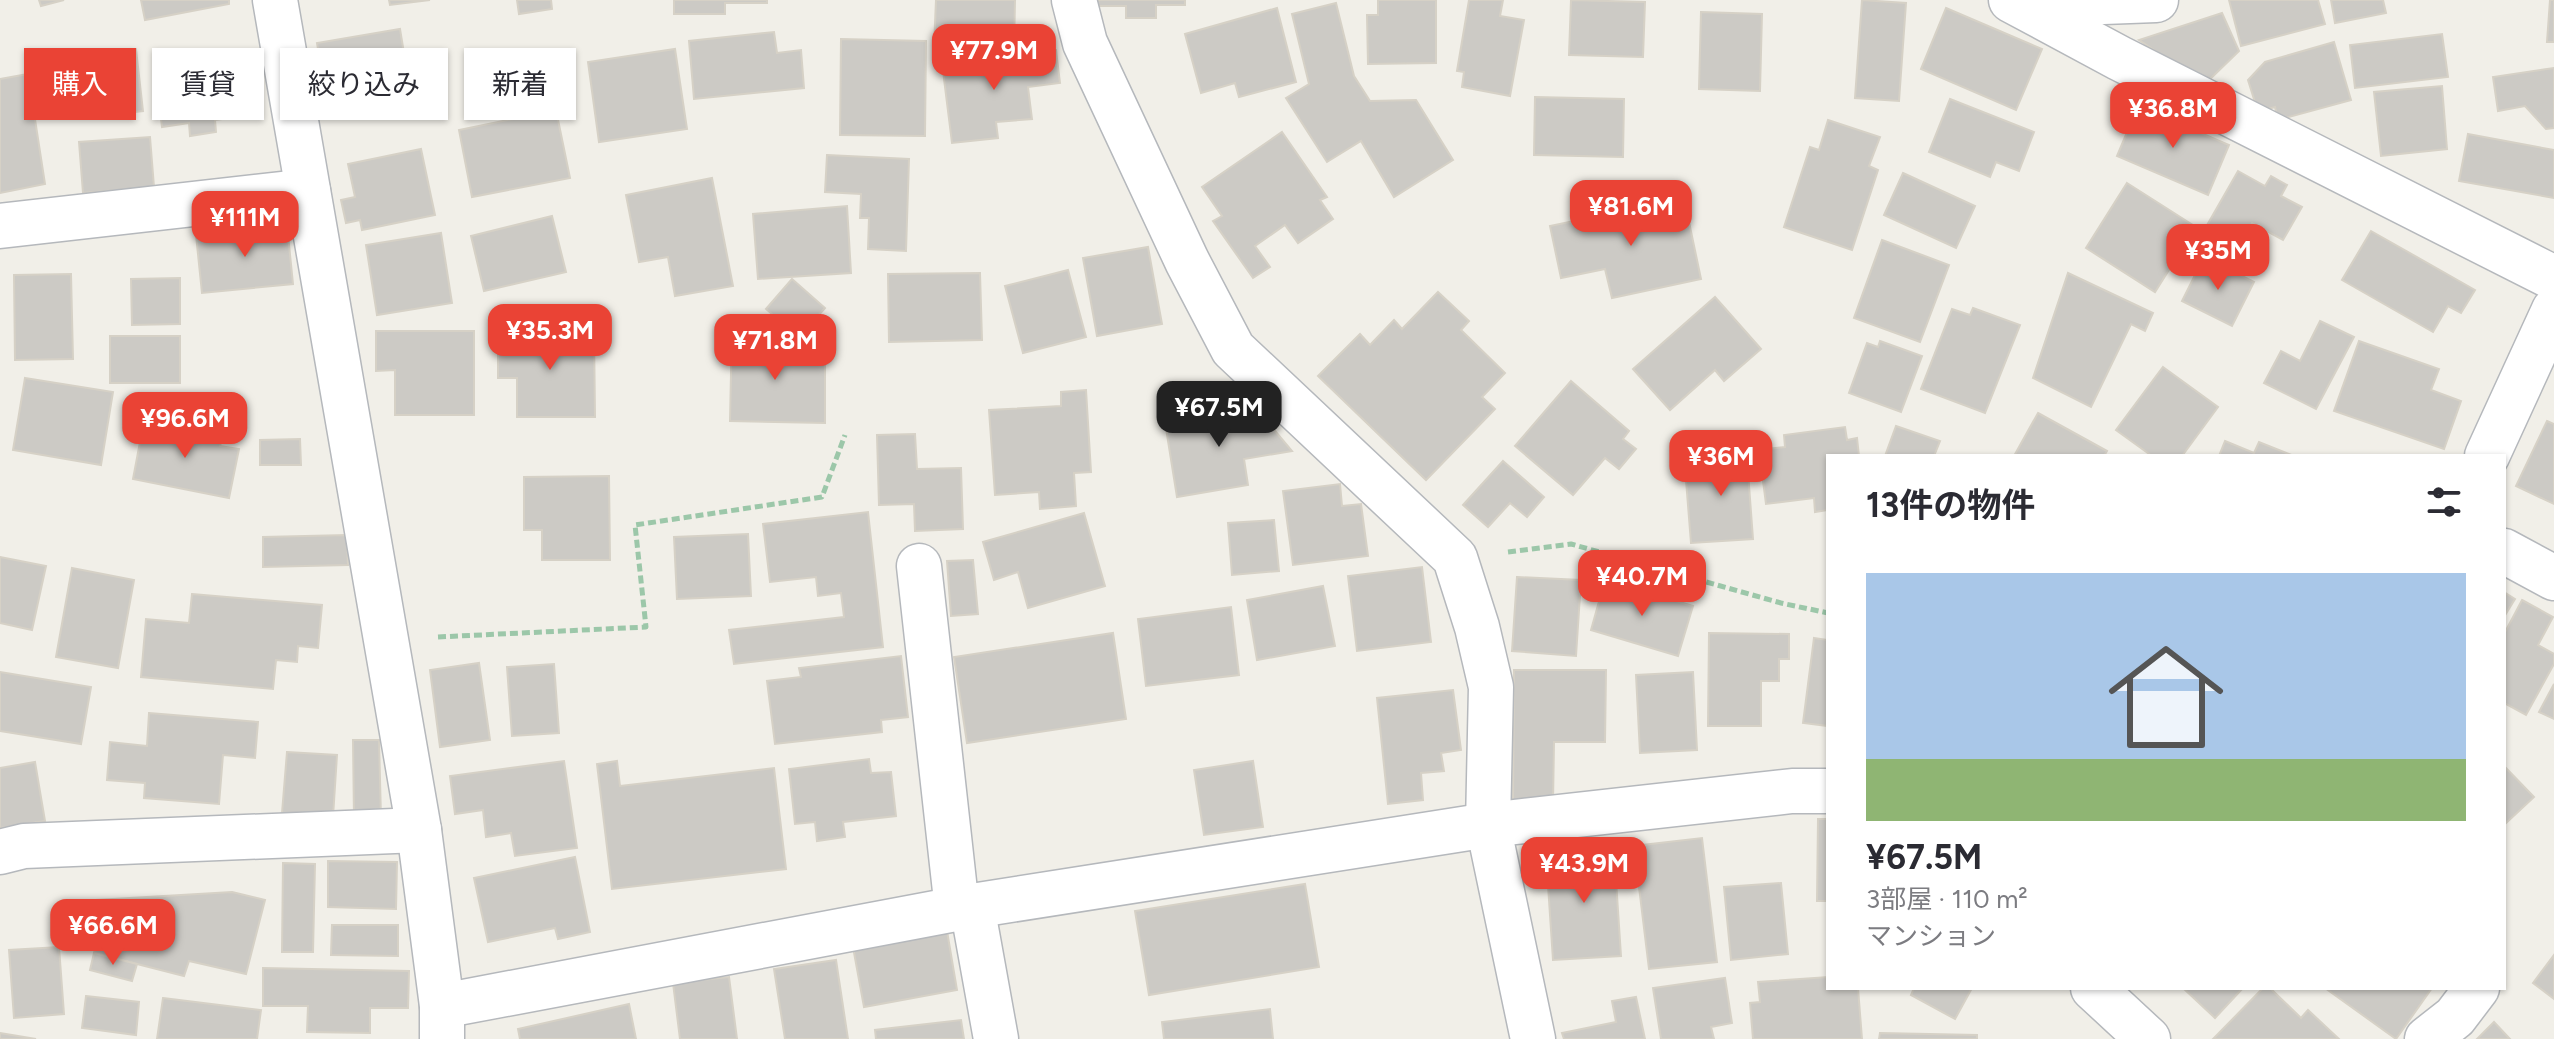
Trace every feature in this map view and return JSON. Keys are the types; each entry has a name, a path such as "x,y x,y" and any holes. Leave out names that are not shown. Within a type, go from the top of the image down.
{"street":[{"path":"275,0 419,830 442,1023 964,908 1488,825 1792,791 1826,791"},
{"path":"1074,0 1085,43 1187,261 1233,349 1455,558 1477,627 1491,687 1488,825 1533,1039"},
{"path":"2017,3 2156,0"},
{"path":"2017,3 2119,58 2554,278"},
{"path":"0,226 308,191"},
{"path":"2488,454 2554,310"},
{"path":"2506,552 2554,578"},
{"path":"919,566 964,908 996,1039"},
{"path":"0,852 24,846 419,830"},
{"path":"2095,990 2148,1039"},
{"path":"2427,1039 2455,1017 2475,990"}],"path":[{"path":"385,639 646,627 635,525 822,497 845,435"},
{"path":"1455,558 1571,544 1781,603 1826,613"}],"building":[{"path":"39,0 64,0 41,6"},
{"path":"141,0 229,0 229,4 145,20"},
{"path":"389,0 430,0 390,5"},
{"path":"517,0 551,0 552,9 519,14"},
{"path":"674,0 767,0 767,3 725,3 725,14 674,14"},
{"path":"936,0 1015,0 1014,49 934,47"},
{"path":"1092,0 1185,0 1185,5 1156,5 1156,18 1126,18 1126,6 1092,6"},
{"path":"1378,0 1436,0 1436,63 1368,64 1367,15 1378,15"},
{"path":"1469,0 1503,0 1500,16 1524,20 1510,96 1462,87 1464,72 1457,71"},
{"path":"1571,0 1645,2 1643,57 1569,55"},
{"path":"1862,0 1906,3 1899,101 1855,98"},
{"path":"2229,0 2318,0 2325,24 2241,46"},
{"path":"2331,0 2383,0 2386,13 2335,23"},
{"path":"2550,0 2554,0 2554,42 2547,42"},
{"path":"1336,3 1354,76 1370,101 1416,100 1453,160 1394,197 1361,141 1327,162 1286,98 1309,84 1292,14"},
{"path":"1277,8 1296,82 1239,97 1235,83 1201,93 1185,34"},
{"path":"1946,8 2042,49 2016,110 1921,69"},
{"path":"1701,12 1762,14 1760,91 1699,89"},
{"path":"2222,13 2239,51 2205,84 2139,40"},
{"path":"400,29 403,48 318,48 317,43"},
{"path":"774,32 777,53 801,50 804,88 694,99 689,41"},
{"path":"2442,34 2448,77 2355,88 2350,45"},
{"path":"841,39 926,41 925,136 840,135"},
{"path":"2334,42 2351,100 2278,120 2275,107 2258,112 2248,80 2265,62"},
{"path":"136,49 143,111 136,112"},
{"path":"675,49 687,129 599,142 588,62"},
{"path":"1056,50 1060,83 1028,87 1032,119 996,122 998,138 952,143 942,63"},
{"path":"2554,68 2554,128 2546,129 2525,106 2498,111 2493,77"},
{"path":"24,75 24,120 35,120 45,184 0,193 0,79"},
{"path":"2442,86 2447,149 2381,156 2374,92"},
{"path":"1535,97 1624,99 1623,157 1534,155"},
{"path":"1950,99 2034,132 2019,171 1996,162 1990,177 1929,152"},
{"path":"2138,106 2229,145 2208,195 2117,156"},
{"path":"161,120 215,120 216,132 190,136 189,123 162,127"},
{"path":"508,120 558,120 570,178 472,197 459,130"},
{"path":"1828,120 1880,137 1869,166 1878,170 1852,250 1784,227 1810,147 1819,150"},
{"path":"1282,132 1327,197 1320,200 1333,219 1298,243 1285,225 1255,246 1270,267 1253,278 1213,221 1222,216 1202,187"},
{"path":"2468,134 2554,150 2554,198 2459,181"},
{"path":"150,137 154,187 83,193 79,142"},
{"path":"421,149 435,215 362,230 360,220 346,223 341,200 355,197 348,164"},
{"path":"827,155 909,159 906,251 868,249 869,218 860,218 861,194 825,192"},
{"path":"2238,171 2265,186 2271,176 2287,185 2281,196 2302,207 2283,240 2252,223 2231,260 2198,241"},
{"path":"1903,173 1975,206 1956,248 1884,215"},
{"path":"712,178 733,286 675,296 668,257 639,262 626,195"},
{"path":"2127,183 2196,227 2155,292 2086,248"},
{"path":"1684,198 1701,279 1612,298 1605,269 1561,278 1550,226"},
{"path":"847,206 851,273 758,279 753,214"},
{"path":"552,216 566,272 484,291 471,236"},
{"path":"287,225 293,284 202,293 196,235"},
{"path":"2371,231 2475,290 2461,313 2448,306 2433,332 2342,280"},
{"path":"441,233 452,303 377,315 366,245"},
{"path":"1882,240 1949,265 1920,342 1854,318"},
{"path":"1148,247 1162,324 1097,336 1083,258"},
{"path":"2204,257 2254,282 2232,326 2182,301"},
{"path":"1068,270 1086,337 1023,353 1005,286"},
{"path":"980,273 982,340 889,342 888,274"},
{"path":"2068,273 2153,313 2145,331 2131,324 2091,407 2033,378"},
{"path":"71,274 73,359 15,360 14,275"},
{"path":"180,278 180,324 132,325 131,279"},
{"path":"792,279 825,308 799,337 766,309"},
{"path":"1438,292 1469,321 1461,330 1505,373 1482,397 1495,409 1426,480 1318,376 1360,334 1370,345 1394,320 1402,329"},
{"path":"1715,297 1761,349 1724,381 1715,370 1670,410 1633,369"},
{"path":"1973,308 2020,325 1985,413 1921,389 1952,309 1970,315"},
{"path":"2320,321 2354,337 2316,409 2264,383 2281,351 2300,361"},
{"path":"732,326 764,327 763,352 825,353 825,423 730,421"},
{"path":"376,331 474,331 474,415 395,415 395,370 376,371"},
{"path":"594,331 595,417 517,417 517,378 498,378 498,332"},
{"path":"110,336 180,336 180,383 110,383"},
{"path":"1880,341 1922,356 1901,412 1849,393 1867,343 1878,347"},
{"path":"2359,341 2439,369 2431,390 2461,401 2444,449 2334,411"},
{"path":"2163,367 2218,407 2183,454 2149,454 2116,430"},
{"path":"25,378 113,392 101,465 13,450"},
{"path":"1571,381 1629,431 1623,439 1636,449 1619,469 1605,458 1573,495 1515,446"},
{"path":"1086,390 1091,472 1074,473 1076,506 1040,509 1039,492 995,495 989,410 1061,406 1061,392"},
{"path":"1255,407 1292,451 1244,459 1248,485 1177,497 1165,422"},
{"path":"2038,413 2107,451 2105,454 2015,454"},
{"path":"144,421 223,436 220,446 239,449 229,498 133,479"},
{"path":"2547,421 2554,424 2554,504 2516,486"},
{"path":"1896,426 1940,441 1935,454 1886,454"},
{"path":"1845,427 1847,440 1857,438 1859,454 1826,454 1826,510 1815,512 1814,498 1766,504 1759,450 1785,447 1784,435"},
{"path":"915,434 917,469 961,468 963,529 915,531 914,504 879,505 877,435"},
{"path":"300,439 301,465 260,465 260,440"},
{"path":"2225,441 2254,453 2259,442 2289,454 2220,454"},
{"path":"1746,445 1753,539 1691,543 1686,480 1709,479 1706,447"},
{"path":"1503,461 1544,497 1527,517 1510,503 1488,527 1463,505"},
{"path":"609,476 610,560 542,560 542,530 524,530 524,477"},
{"path":"1340,484 1342,506 1361,504 1368,556 1293,565 1283,491"},
{"path":"868,512 883,647 734,664 729,630 844,617 841,593 818,596 816,577 770,582 763,524"},
{"path":"1084,513 1105,586 1028,608 1018,572 994,580 983,542"},
{"path":"1274,520 1279,571 1232,575 1228,523"},
{"path":"748,534 751,596 677,599 674,537"},
{"path":"347,535 348,565 263,567 263,537"},
{"path":"0,557 46,566 32,630 0,623"},
{"path":"973,560 978,614 951,616 947,561"},
{"path":"1422,567 1431,642 1357,651 1348,576"},
{"path":"72,568 134,580 118,668 56,657"},
{"path":"1517,577 1581,580 1576,656 1512,651"},
{"path":"1605,580 1693,606 1678,656 1591,630"},
{"path":"1323,586 1335,646 1257,660 1247,600"},
{"path":"2506,593 2515,599 2506,614"},
{"path":"192,594 322,605 318,648 298,646 297,662 276,660 273,689 141,677 146,619 189,623"},
{"path":"2522,600 2553,617 2538,645 2554,654 2554,664 2526,715 2506,704 2506,630"},
{"path":"1231,607 1239,675 1146,686 1138,619"},
{"path":"1113,633 1126,719 967,743 954,657"},
{"path":"1709,633 1789,634 1789,659 1779,659 1779,681 1761,681 1761,726 1708,726"},
{"path":"1814,638 1826,640 1826,726 1803,723"},
{"path":"901,656 908,717 881,720 882,732 775,744 767,681 801,677 799,668"},
{"path":"479,663 490,740 440,747 430,670"},
{"path":"554,664 559,733 512,736 507,667"},
{"path":"1514,670 1606,670 1605,742 1554,742 1553,803 1513,803"},
{"path":"0,672 91,687 81,744 0,731"},
{"path":"1693,672 1697,750 1640,753 1636,675"},
{"path":"2554,684 2554,719 2539,712"},
{"path":"1453,690 1461,750 1441,753 1444,771 1421,773 1423,800 1388,804 1377,698"},
{"path":"149,713 258,722 255,758 223,755 219,804 144,798 145,783 107,780 110,742 147,746"},
{"path":"353,740 379,740 381,818 354,819"},
{"path":"287,752 337,755 333,817 282,813"},
{"path":"869,759 871,773 891,772 896,816 843,822 845,837 817,841 815,822 795,824 789,769"},
{"path":"564,761 577,848 515,856 511,833 486,837 483,810 455,814 450,776"},
{"path":"617,761 620,786 774,768 786,869 612,889 597,764"},
{"path":"1253,761 1263,827 1204,835 1194,770"},
{"path":"35,762 45,821 0,828 0,768"},
{"path":"2506,768 2534,797 2506,823"},
{"path":"1818,819 1826,819 1826,901 1817,901"},
{"path":"1702,838 1717,962 1649,969 1634,846"},
{"path":"1614,850 1621,956 1553,960 1546,855"},
{"path":"575,857 590,932 558,939 555,928 488,942 474,878"},
{"path":"328,861 397,862 396,909 328,907"},
{"path":"283,863 315,864 313,952 282,952"},
{"path":"1781,883 1788,954 1731,960 1724,887"},
{"path":"1305,884 1319,967 1149,995 1135,911"},
{"path":"232,892 265,900 246,974 189,961 184,976 94,953 97,941 71,934 79,901"},
{"path":"332,925 398,925 398,956 331,955"},
{"path":"947,931 957,990 864,1007 853,947"},
{"path":"59,947 64,1014 14,1018 9,950"},
{"path":"94,953 137,964 132,981 90,970"},
{"path":"2554,955 2554,999 2533,983"},
{"path":"836,960 848,1039 785,1039 774,969"},
{"path":"263,968 409,971 408,1008 370,1008 370,1033 307,1032 308,1006 263,1006"},
{"path":"729,977 737,1039 680,1039 673,983"},
{"path":"1826,977 1826,990 1858,990 1862,1039 1753,1039 1750,1003 1760,1002 1758,982"},
{"path":"1725,978 1732,1023 1711,1027 1714,1039 1661,1039 1653,988"},
{"path":"1913,990 1971,990 1955,1019 1911,995"},
{"path":"2185,990 2241,990 2215,1018"},
{"path":"2261,990 2272,990 2301,1018 2308,1010 2339,1039 2213,1039"},
{"path":"2328,990 2431,990 2396,1039"},
{"path":"86,996 139,1002 136,1035 82,1028"},
{"path":"1636,997 1645,1039 1564,1039 1562,1033 1616,1022 1612,1001"},
{"path":"163,998 261,1010 257,1039 157,1039"},
{"path":"629,1004 636,1039 520,1039 518,1029"},
{"path":"1270,1009 1273,1039 1164,1039 1162,1022"},
{"path":"961,1020 964,1039 876,1039 875,1030"},
{"path":"2494,1022 2510,1039 2477,1039"},
{"path":"0,1033 36,1039 0,1039"},
{"path":"1880,1033 1977,1035 1977,1039 1879,1039"}]}
